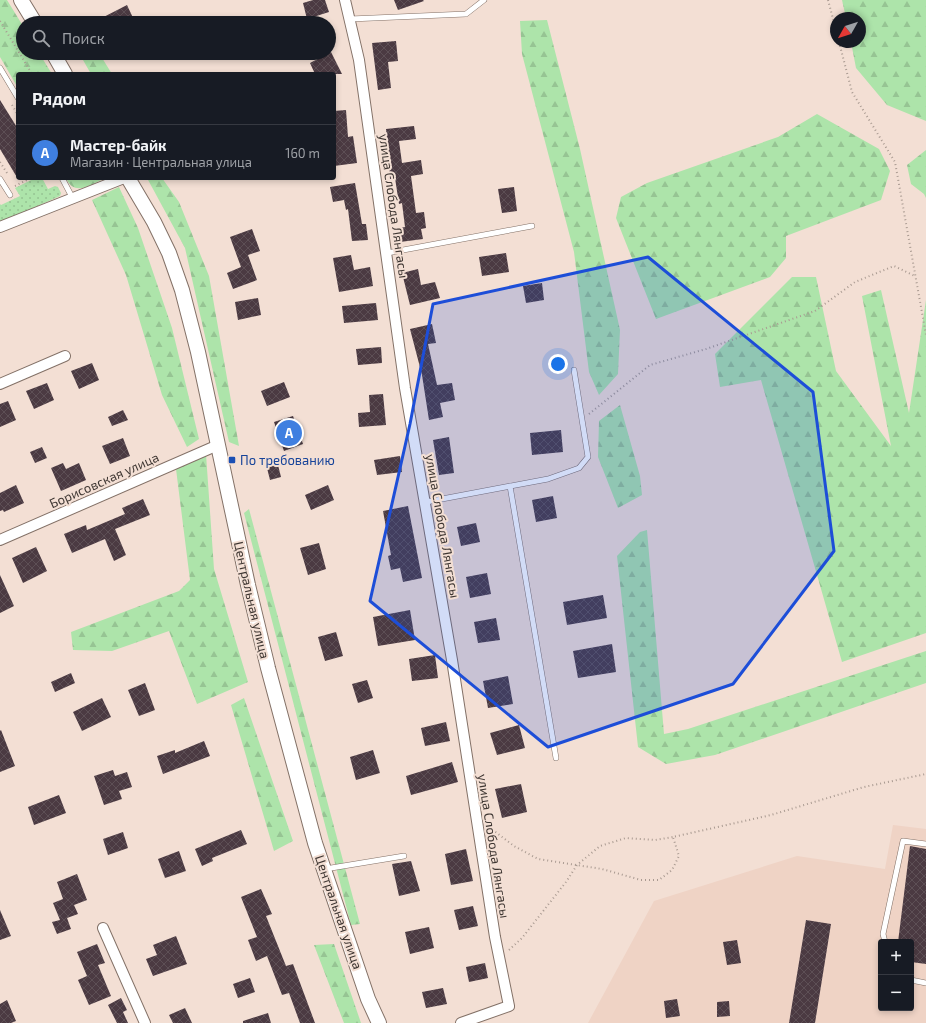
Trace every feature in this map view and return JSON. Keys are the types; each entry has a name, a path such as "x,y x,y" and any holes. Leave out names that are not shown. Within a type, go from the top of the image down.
{"street":[{"path":"21,0 31,16"},
{"name":"улица Слобода Лянгасы","path":"345,0 359,60 406,388 426,502 499,959 509,1006 461,1023"},
{"path":"57,60 64,72"},
{"path":"0,227 72,197 119,180"},
{"name":"Центральная улица","path":"129,180 154,222 169,253 182,290 198,352 248,585 268,668 315,843 368,999 379,1023"},
{"path":"0,384 65,356"},
{"name":"Борисовская улица","path":"0,540 218,445"},
{"path":"103,928 145,1023"}],"lane":[{"path":"350,19 466,14 484,0"},
{"path":"0,68 16,95"},
{"path":"0,179 10,195"},
{"path":"63,180 72,197"},
{"path":"387,253 532,226"},
{"path":"426,502 548,479 579,468 588,457 574,370"},
{"path":"510,486 556,758"},
{"path":"884,939 883,934 903,841 926,844"},
{"path":"324,870 404,856"},
{"path":"914,981 926,983"}],"path":[{"path":"828,0 831,12"},
{"path":"0,21 16,48"},
{"path":"841,48 852,92 895,162 926,335"},
{"path":"24,60 31,72"},
{"path":"0,162 8,174"},
{"path":"12,180 16,186 28,180"},
{"path":"582,420 650,365 706,349 815,311 855,282 894,266 915,276"},
{"path":"499,959 522,938 566,882 577,864 600,846 626,838 655,840 673,837 770,815 864,787 926,774"},
{"path":"476,812 492,830 514,846 538,859 602,869 641,880 659,880 672,870 679,856 673,837"}],"highlighted area":[{"path":"648,257 813,392 834,551 733,684 548,747 370,601 410,424 433,304"}],"shaded area":[{"path":"893,825 926,829 926,1023 588,1023 654,901 797,856 885,869"}],"green space":[{"path":"0,0 7,0 17,16 16,60 43,60 51,72 16,72 16,85 0,57"},
{"path":"842,0 926,0 926,121 887,105 856,68 852,48 866,48 866,12 845,12"},
{"path":"547,20 580,149 620,330 618,374 599,395 589,372 574,252 522,54 520,21"},
{"path":"83,60 103,60 111,72 90,72"},
{"path":"817,114 879,149 890,171 881,200 786,236 786,258 770,277 656,319 616,218 621,197 647,183 778,137"},
{"path":"926,150 926,198 924,194 911,184 907,165"},
{"path":"31,180 43,180 48,189 55,186 58,187 61,193 60,196 4,221 0,221 0,204 1,205 20,196 15,188"},
{"path":"67,180 101,180 83,188 74,187 69,184"},
{"path":"148,180 163,180 179,202 209,276 239,446 229,442 185,248"},
{"path":"119,187 138,228 172,328 199,439 187,447 162,395 126,275 92,200"},
{"path":"792,277 816,277 836,371 891,446 862,296 881,290 909,413 926,300 926,633 842,662 761,380 720,387 715,354"},
{"path":"620,405 640,476 642,495 618,508 598,457 599,421"},
{"path":"206,454 214,569 248,682 197,704 169,631 112,651 73,650 71,632 179,591 190,580 176,469"},
{"path":"249,509 360,924 351,925 244,513"},
{"path":"647,530 664,734 688,729 926,651 926,683 715,755 666,764 638,747 617,556 640,532"},
{"path":"244,698 293,841 274,851 231,705"},
{"path":"334,944 361,1023 344,1023 314,945"}],"building":[{"path":"313,0 325,0 329,12 316,16 306,16 303,3"},
{"path":"394,0 423,0 424,1 398,10"},
{"path":"127,5 132,16 106,16"},
{"path":"396,41 398,61 388,62 391,88 378,90 372,43"},
{"path":"316,60 335,60 342,74 336,74 336,72 314,72 310,63"},
{"path":"0,100 16,126 16,176 0,149"},
{"path":"346,110 348,137 353,136 357,163 336,166 336,111"},
{"path":"414,126 416,139 399,141 402,163 421,160 423,174 411,176 416,213 424,212 426,228 421,229 423,239 400,242 398,228 405,227 402,203 399,204 395,178 390,179 386,129"},
{"path":"355,183 362,224 366,224 368,240 352,241 348,209 346,210 344,200 333,202 330,187"},
{"path":"514,187 517,211 502,213 498,189"},
{"path":"252,229 260,251 248,255 257,280 233,289 227,273 241,267 230,237"},
{"path":"506,253 509,272 482,276 479,257"},
{"path":"351,255 354,270 370,267 373,286 339,292 333,258"},
{"path":"418,269 421,285 435,282 440,298 410,305 402,273"},
{"path":"542,283 544,300 526,303 523,286"},
{"path":"258,298 261,315 238,320 235,302"},
{"path":"376,303 378,320 344,323 342,306"},
{"path":"432,324 436,343 428,344 437,385 452,383 455,400 440,403 443,417 429,420 422,375 410,329"},
{"path":"381,347 382,363 358,365 356,349"},
{"path":"92,363 99,380 79,389 71,371"},
{"path":"284,382 290,397 267,406 261,391"},
{"path":"47,383 54,400 34,409 26,391"},
{"path":"383,394 386,425 359,427 358,413 370,412 369,395"},
{"path":"8,401 16,420 0,427 0,404"},
{"path":"123,410 128,420 112,426 108,417"},
{"path":"293,416 303,444 284,451 274,422"},
{"path":"561,430 563,452 532,455 530,433"},
{"path":"449,437 454,473 439,475 433,440"},
{"path":"123,438 130,456 110,464 102,446"},
{"path":"42,447 47,458 35,463 30,452"},
{"path":"400,456 402,472 377,475 374,460"},
{"path":"277,461 281,477 270,480 266,464"},
{"path":"63,463 66,469 79,463 86,480 61,491 51,468"},
{"path":"16,485 24,503 4,512 3,510 0,511 0,493"},
{"path":"328,485 334,500 311,510 305,495"},
{"path":"553,496 557,518 536,522 532,500"},
{"path":"143,499 150,515 115,529 126,555 114,561 105,539 72,553 64,534 86,525 87,530 125,514 122,508"},
{"path":"408,506 422,578 403,582 400,568 391,570 388,556 391,555 383,511"},
{"path":"476,523 480,542 461,546 457,527"},
{"path":"319,543 326,569 308,575 300,548"},
{"path":"36,547 47,571 23,583 12,558"},
{"path":"487,573 491,594 470,598 466,577"},
{"path":"0,575 14,606 0,613"},
{"path":"603,595 607,618 567,625 563,602"},
{"path":"410,610 415,640 378,646 373,617"},
{"path":"496,618 500,640 478,643 474,622"},
{"path":"336,632 343,656 325,661 318,637"},
{"path":"612,644 616,672 578,678 573,651"},
{"path":"435,655 438,678 412,681 409,659"},
{"path":"71,673 75,683 55,692 51,682"},
{"path":"508,676 513,704 488,708 483,681"},
{"path":"367,680 373,698 358,703 352,684"},
{"path":"145,683 155,710 139,716 128,690"},
{"path":"102,698 111,717 82,731 73,712"},
{"path":"446,722 450,741 425,746 421,728"},
{"path":"519,725 525,748 497,755 490,733"},
{"path":"1,730 15,766 0,772 0,731"},
{"path":"204,741 210,756 163,774 157,756 175,750 175,753"},
{"path":"373,750 380,773 356,780 350,757"},
{"path":"452,762 458,782 411,795 406,776"},
{"path":"113,770 115,776 127,772 132,787 119,791 122,799 104,805 94,776"},
{"path":"521,784 527,812 502,818 495,789"},
{"path":"59,795 66,813 34,825 28,807"},
{"path":"241,830 247,844 212,858 213,861 202,866 195,849"},
{"path":"123,832 128,848 108,855 103,839"},
{"path":"910,846 926,849 926,964 914,962 914,939 898,939"},
{"path":"466,849 473,881 451,885 445,854"},
{"path":"179,851 186,871 165,878 158,859"},
{"path":"411,861 420,891 399,896 392,864"},
{"path":"77,874 87,900 74,905 78,914 67,918 71,929 57,934 52,922 60,920 53,903 63,899 57,882"},
{"path":"261,889 272,914 266,916 286,966 293,964 315,1023 300,1023 289,993 282,995 267,956 256,961 248,940 257,937 241,897"},
{"path":"473,906 478,926 459,930 454,910"},
{"path":"0,910 11,936 0,940"},
{"path":"806,920 831,924 815,1023 789,1023"},
{"path":"429,927 434,948 410,954 405,932"},
{"path":"176,936 187,964 153,976 146,959 157,955 153,945"},
{"path":"737,940 741,963 727,965 723,942"},
{"path":"97,944 105,963 98,965 111,996 89,1005 78,980 87,976 77,952"},
{"path":"485,963 488,978 469,982 466,967"},
{"path":"250,978 255,992 238,998 233,984"},
{"path":"443,988 447,1004 426,1008 422,992"},
{"path":"121,998 127,1010 123,1012 128,1023 117,1023 108,1005"},
{"path":"677,999 680,1016 666,1018 664,1001"},
{"path":"7,1000 16,1021 11,1023 0,1023 0,1004"},
{"path":"729,1001 730,1016 717,1017 717,1002"},
{"path":"185,1008 192,1023 173,1023 169,1015"},
{"path":"268,1013 271,1023 243,1023 243,1021"}],"place":[{"name":"Мастер-байк","path":"289,433"},
{"name":"По требованию","path":"232,460"}]}
